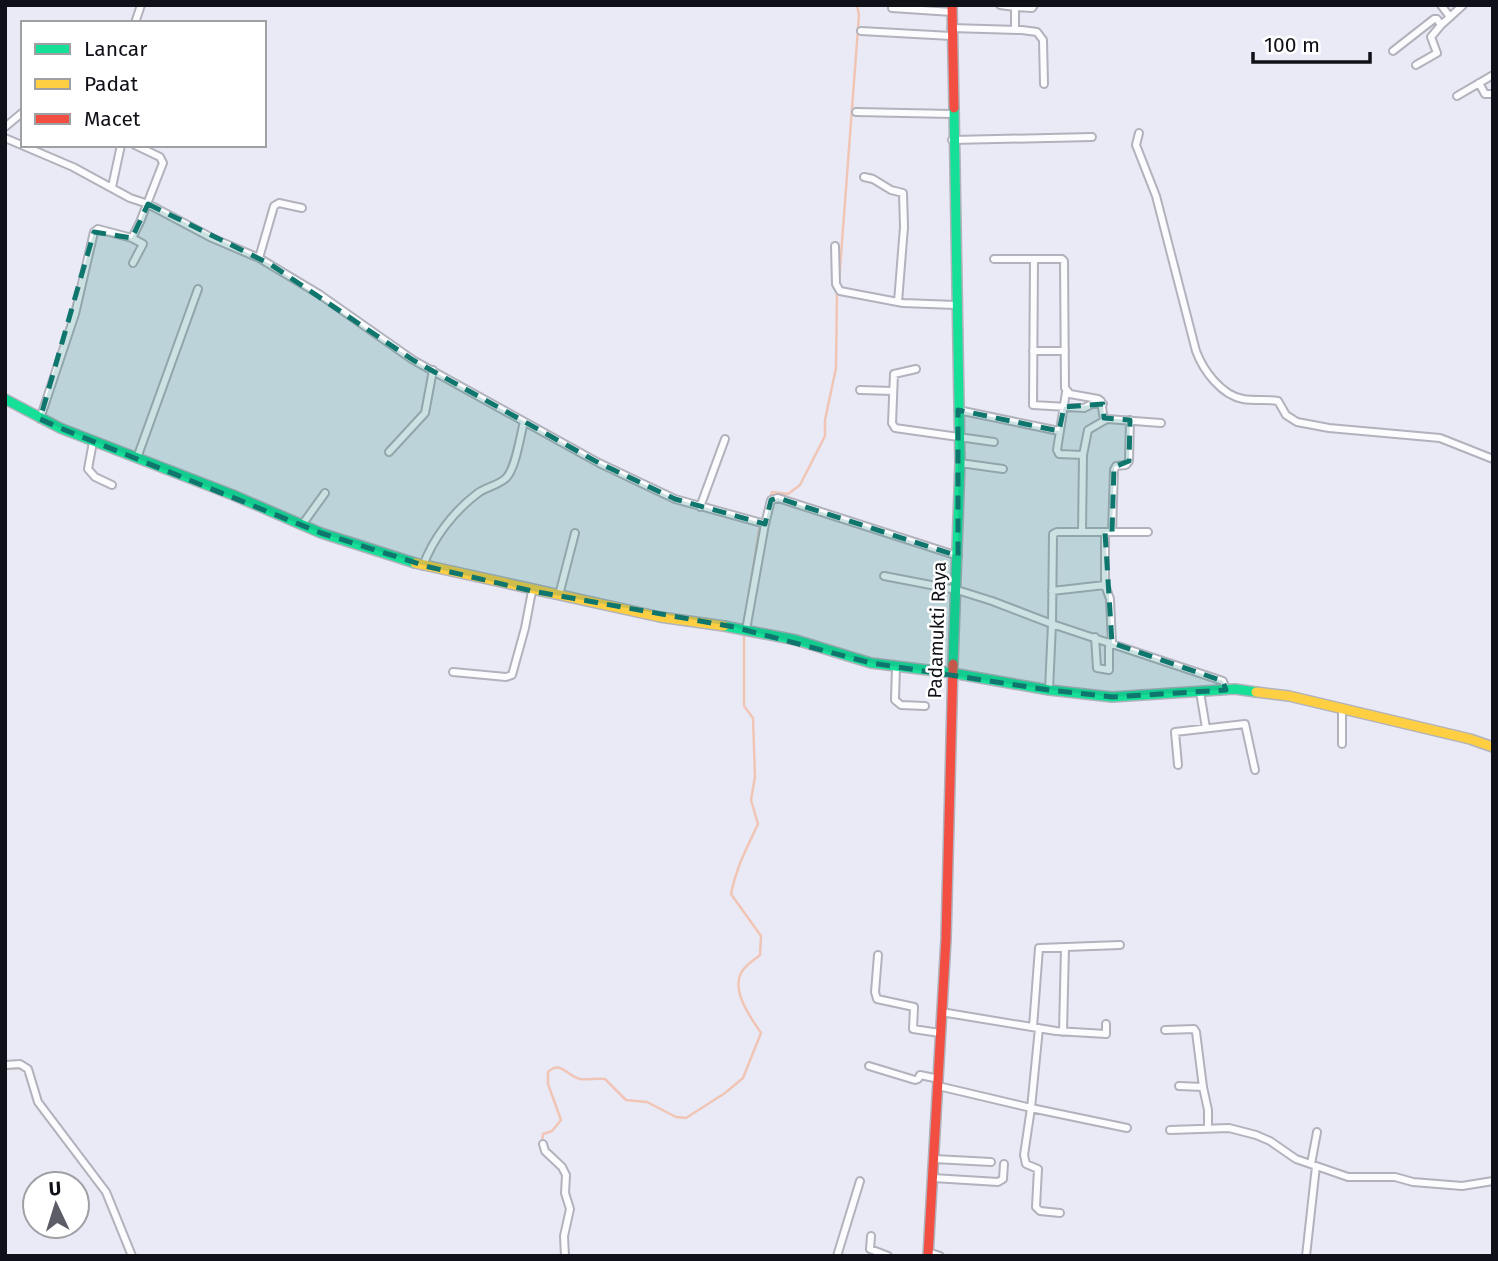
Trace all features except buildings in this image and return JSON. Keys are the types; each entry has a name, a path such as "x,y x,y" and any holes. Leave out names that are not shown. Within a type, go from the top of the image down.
{"main road":[{"name":"Padamukti Raya","path":"928,1254 947,914 960,463 952,140 952,9"},
{"path":"5,399 40,419 137,460 233,495 302,525 423,566 558,597 796,640 871,663 1112,697 1235,689 1289,696 1470,739 1493,747"}],"street":[{"path":"1000,5 1032,8 1034,5"},
{"path":"1441,5 1450,17"},
{"path":"1416,65 1437,53 1431,37 1463,5"},
{"path":"1015,7 1015,30"},
{"path":"892,8 952,9"},
{"path":"1393,51 1434,19 1441,25"},
{"path":"862,31 1037,32 1043,40 1044,84"},
{"path":"1457,96 1493,75"},
{"path":"1479,83 1485,94 1493,94"},
{"path":"856,113 952,114"},
{"path":"5,127 21,114"},
{"path":"1139,133 1136,145 1156,196 1196,351 1202,367 1226,391 1241,398 1278,401 1286,415 1297,422 1329,428 1440,439 1493,459"},
{"path":"952,140 1092,137"},
{"path":"5,138 21,145"},
{"path":"25,147 259,258 319,294 365,328 433,370 599,463 675,499 765,524"},
{"path":"112,187 121,147"},
{"path":"132,238 148,204 163,160 140,147"},
{"path":"864,177 903,193 904,227 898,302"},
{"path":"259,258 274,206 279,203 302,208"},
{"path":"40,419 75,314 94,232 98,229 144,244 133,263"},
{"path":"835,246 836,284 840,291 898,302 955,305"},
{"path":"994,259 1064,261 1066,392 1058,453 1083,455"},
{"path":"1034,259 1033,405 1085,408 1092,404 1103,404"},
{"path":"137,460 198,289"},
{"path":"1033,351 1065,351"},
{"path":"916,369 896,373 892,423 895,428 994,442"},
{"path":"389,452 425,413 433,370"},
{"path":"860,390 893,391"},
{"path":"1066,392 1098,399 1103,404 1104,420"},
{"path":"958,410 1059,431"},
{"path":"1082,531 1083,455 1088,430 1104,420 1161,423"},
{"path":"1095,637 1097,668 1109,670 1110,597 1105,585 1108,532 1114,470 1116,466 1126,465 1129,461 1130,420"},
{"path":"423,566 432,544 465,504 479,492 506,478 512,468 524,422"},
{"path":"700,507 725,439"},
{"path":"93,442 88,469 90,474 112,485"},
{"path":"960,463 1003,469"},
{"path":"302,525 325,493"},
{"path":"746,630 771,500 778,498 958,556"},
{"path":"1049,690 1053,534 1082,531 1148,532"},
{"path":"558,597 575,533"},
{"path":"884,576 957,590 992,601 1223,681 1226,690"},
{"path":"1052,590 1105,585"},
{"path":"453,672 506,677 512,675 526,628 532,591"},
{"path":"896,666 895,700 901,705 925,706"},
{"path":"1200,692 1206,728"},
{"path":"1342,709 1342,744"},
{"path":"1178,765 1175,732 1246,724 1255,770"},
{"path":"1060,1213 1040,1211 1036,1207 1038,1169 1026,1164 1024,1155 1031,1108 1037,949 1120,945"},
{"path":"1063,1031 1065,947"},
{"path":"878,955 874,992 877,999 914,1007 913,1029 940,1033"},
{"path":"941,1012 1063,1031 1106,1034 1106,1024"},
{"path":"1165,1030 1194,1029 1196,1032 1208,1110 1208,1128"},
{"path":"5,1065 20,1064 28,1069 38,1102 106,1192 132,1256"},
{"path":"869,1066 915,1080 920,1075 939,1083 1031,1108 1127,1128"},
{"path":"1179,1086 1203,1087"},
{"path":"1170,1130 1228,1128 1256,1135 1270,1141 1287,1155 1348,1177 1395,1177 1413,1182 1462,1186 1493,1181"},
{"path":"1306,1256 1317,1132"},
{"path":"543,1144 545,1151 562,1167 566,1175 565,1193 570,1209 564,1236 565,1256"},
{"path":"934,1159 991,1162"},
{"path":"933,1178 998,1182 1003,1179 1004,1164"},
{"path":"837,1256 860,1181"},
{"path":"871,1236 870,1249 888,1256"},
{"path":"928,1254 940,1256"}],"highlighted area":[{"path":"148,204 270,264 413,360 599,463 675,499 765,524 771,500 778,498 958,556 958,410 1059,431 1064,407 1103,404 1104,418 1130,420 1129,461 1114,467 1112,532 1105,532 1112,643 1223,681 1226,690 1112,697 1049,690 871,663 734,627 532,591 429,567 321,533 60,428 40,419 94,232 132,238"}],"waterway":[{"path":"839,282 859,15 857,5"},
{"path":"744,625 759,531 772,492 788,494 800,485 825,436 825,420 836,368 837,292"},
{"path":"542,1144 543,1134 552,1131 561,1120 548,1084 548,1072 553,1069 560,1068 580,1079 605,1079 626,1100 647,1102 676,1117 686,1118 743,1078 761,1033 743,1003 738,986 743,970 760,955 761,936 731,894 739,866 758,824 751,800 755,777 753,718 744,706 744,631"},
{"path":"5,1069 21,1068"},
{"path":"36,1104 100,1188"},
{"path":"563,1181 562,1197 566,1204"},
{"path":"125,1246 128,1256"}],"traffic: fast":[{"path":"953,664 960,463 954,108"},
{"path":"5,399 60,428 233,495 321,533 415,563"},
{"path":"724,626 796,640 871,663 952,673 1049,690 1112,697 1235,689 1256,692"}],"traffic: slow":[{"path":"415,563 660,617 724,626"},
{"path":"1256,692 1289,696 1470,739 1493,747"}],"traffic: jam":[{"path":"952,5 954,108"},
{"path":"928,1256 946,939 953,664"}]}
